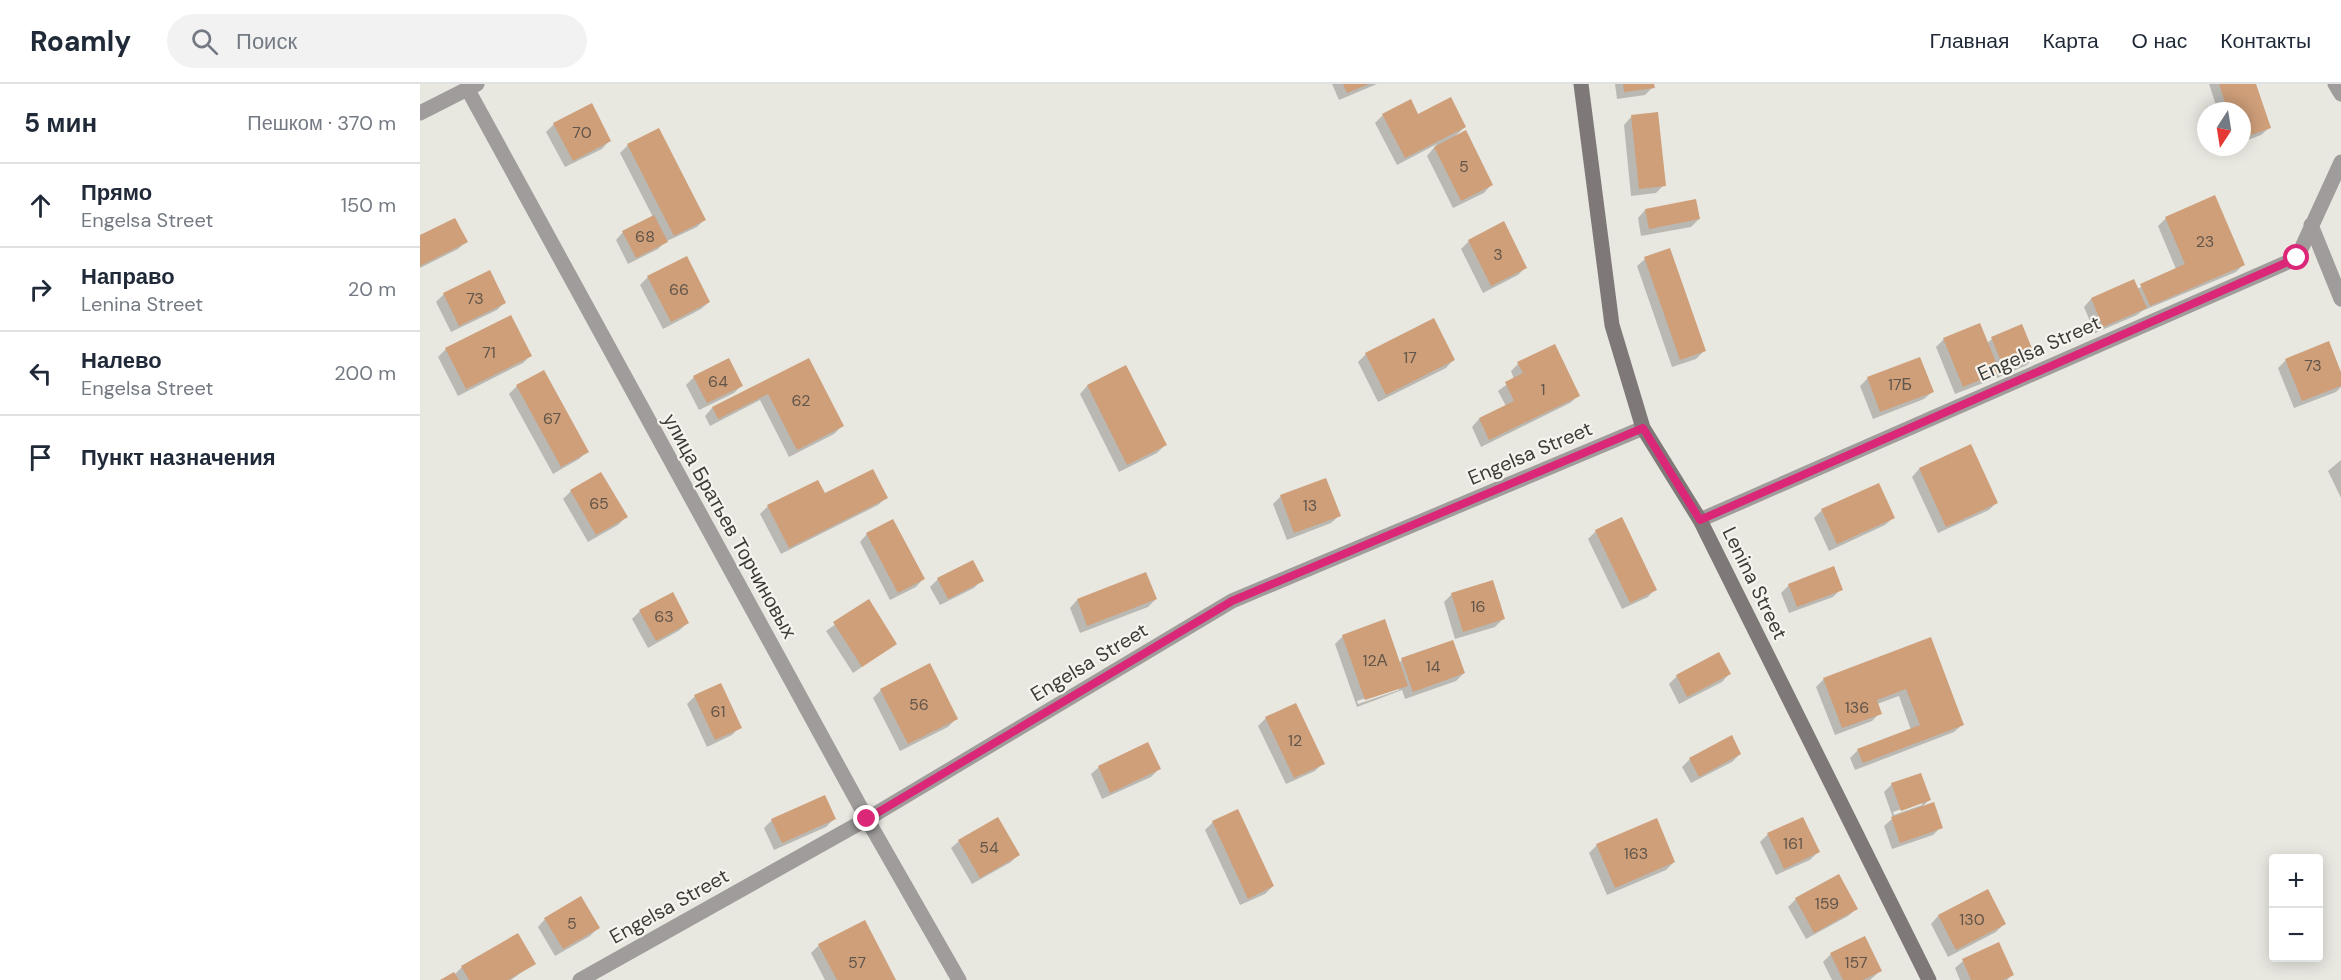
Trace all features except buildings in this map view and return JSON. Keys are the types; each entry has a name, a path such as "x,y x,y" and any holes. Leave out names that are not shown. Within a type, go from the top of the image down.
{"street":[{"name":"Lenina Street","path":"1581,84 1612,325 1643,428 1700,520 1929,980"},
{"path":"2335,84 2341,94"},
{"path":"420,113 472,87"},
{"name":"улица Братьев Торчиновых","path":"472,87 867,819 959,980"},
{"name":"Engelsa Street","path":"1700,520 2297,258 2341,162"},
{"path":"2311,225 2341,299"},
{"name":"Engelsa Street","path":"580,980 867,819 1232,601 1643,428"}],"route":[{"path":"867,819 1232,601 1643,428 1700,520 2297,258"}]}
